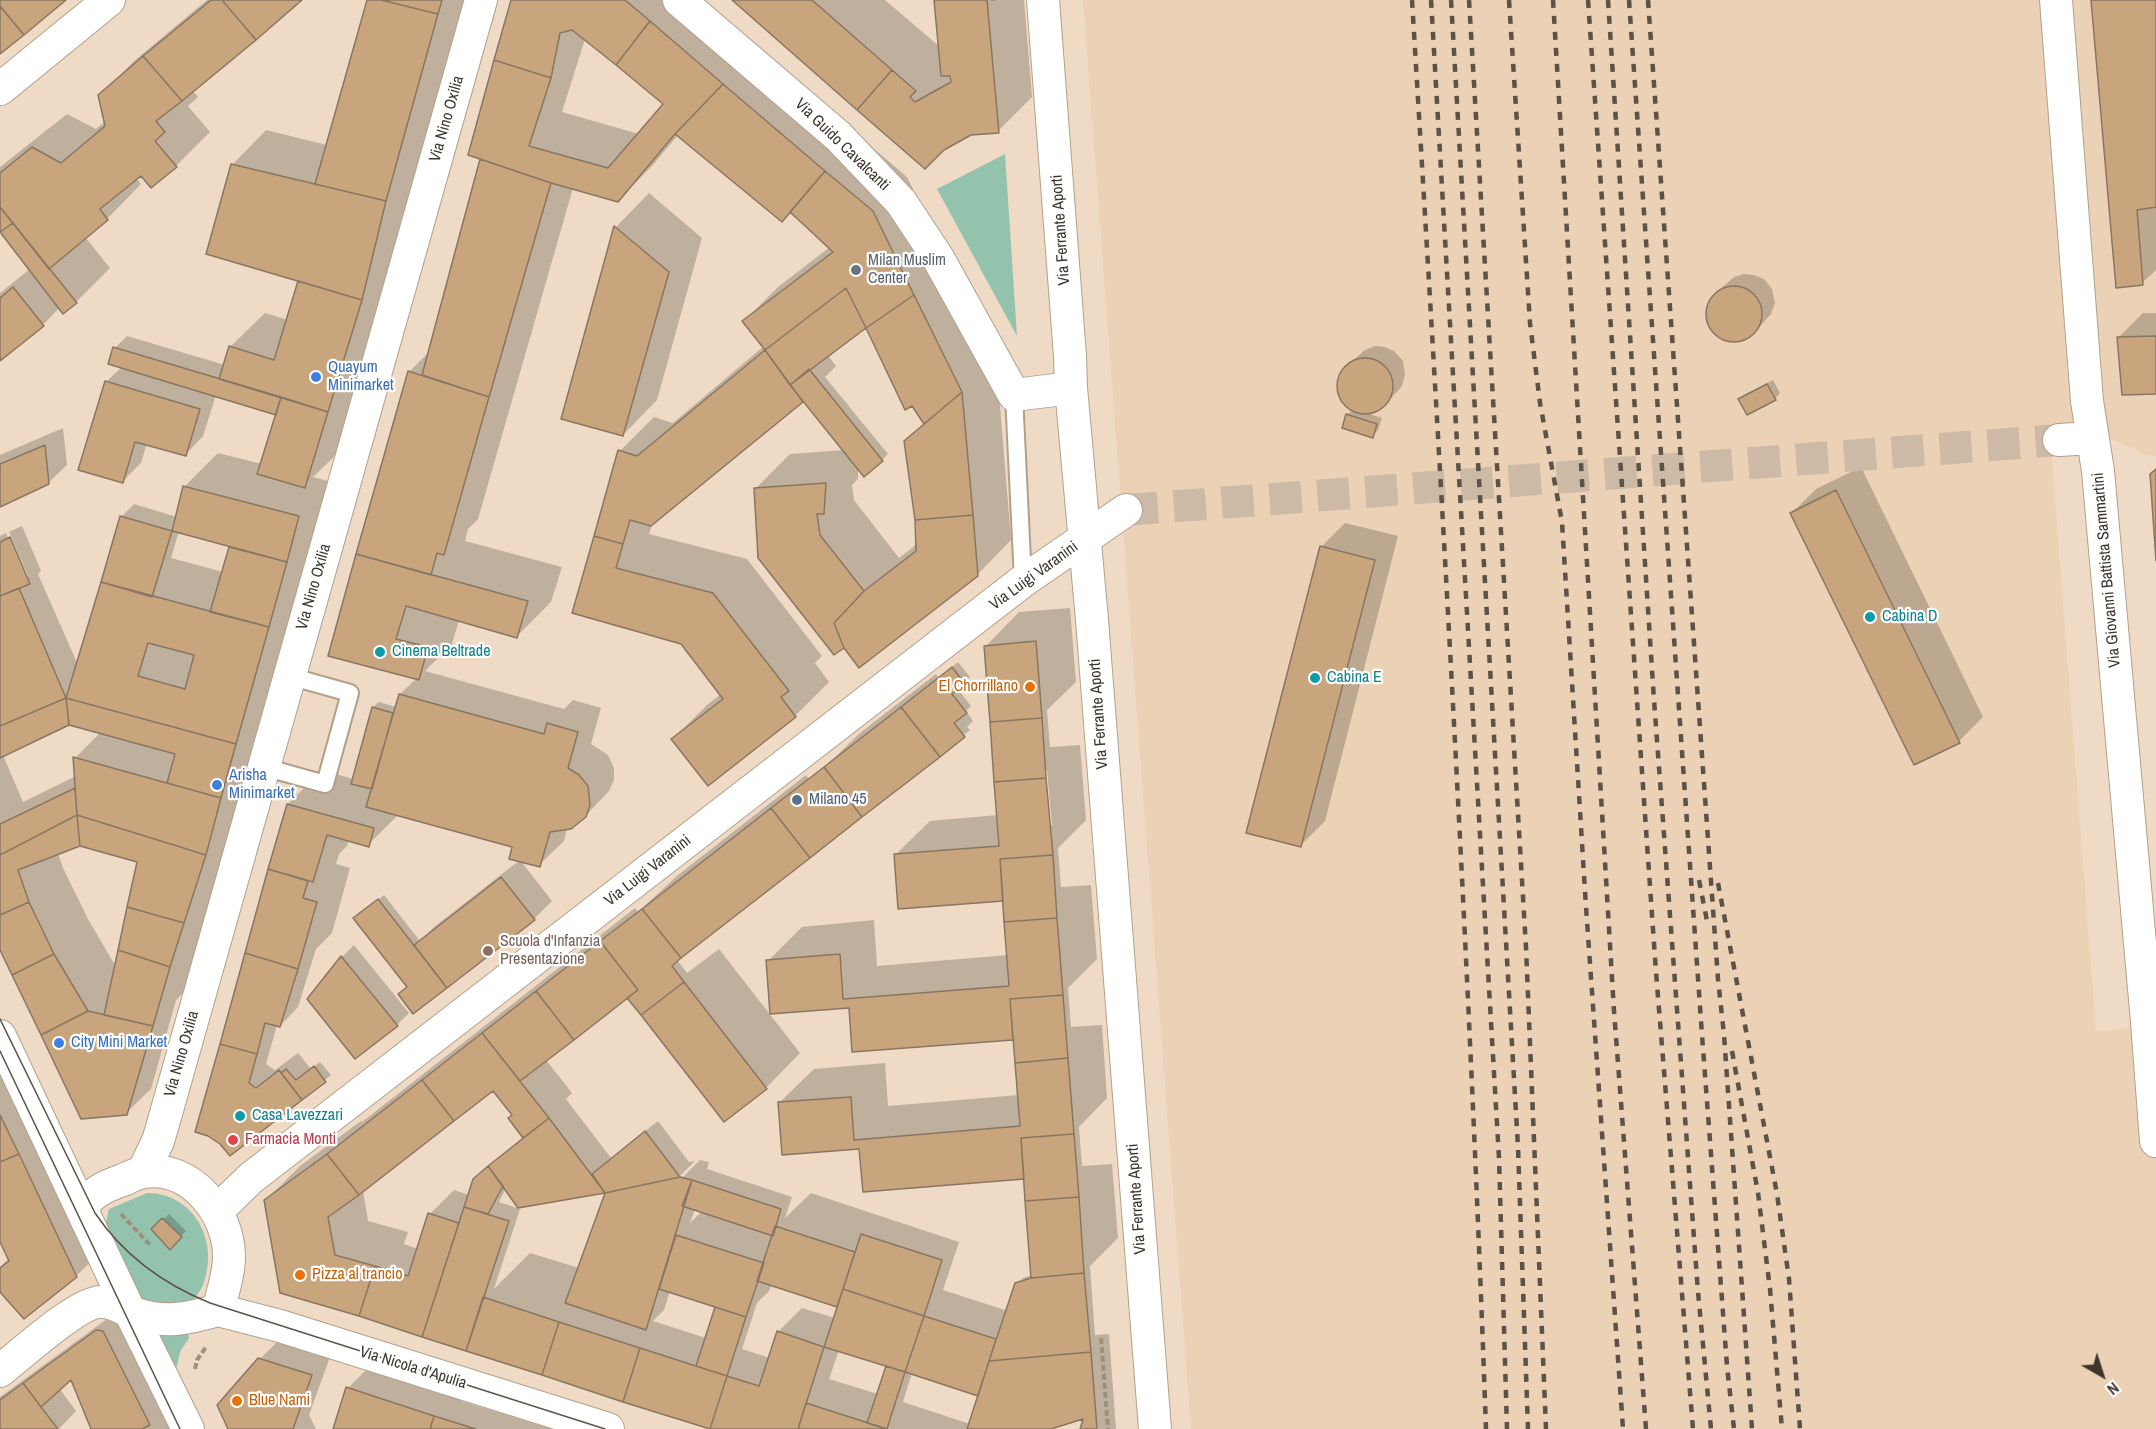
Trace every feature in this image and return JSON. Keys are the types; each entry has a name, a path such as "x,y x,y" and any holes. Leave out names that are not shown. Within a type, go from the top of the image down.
{"street":[{"path":"0,89 110,0"},
{"name":"Via Nino Oxilia","path":"143,1172 158,1141 481,0"},
{"name":"Via Guido Cavalcanti","path":"680,0 838,136 901,202 938,258 1014,395"},
{"name":"Via Ferrante Aporti","path":"1043,0 1071,387 1092,620 1155,1429"},
{"name":"Via Giovanni Battista Sammartini","path":"2056,0 2087,401 2100,495 2152,1021 2156,1141"},
{"path":"1014,395 1071,387"},
{"path":"2059,440 2092,438"},
{"name":"Via Luigi Varanini","path":"217,1211 251,1178 1023,581 1126,510"},
{"path":"0,1036 130,1312 184,1419"},
{"path":"0,1371 78,1309 101,1301 154,1320 171,1321 192,1318 218,1310 229,1256 225,1231 217,1211 201,1192 185,1180 167,1173 143,1172 104,1187 87,1199 82,1207"},
{"name":"Via Nicola d'Apulia","path":"218,1310 280,1326 608,1429"}],"lane":[{"path":"1014,395 1023,581"},
{"path":"264,767 325,784 350,693 289,676"}],"path":[{"path":"113,1207 152,1246"},
{"path":"193,1376 197,1360 214,1335 218,1310"},
{"path":"1101,1338 1108,1429"}],"shaded area":[{"path":"1083,0 2156,0 2156,456 2149,456 2098,433 2050,435 2096,1031 2156,1026 2156,1429 1191,1429"}],"green space":[{"path":"1005,154 1017,336 937,189"},
{"path":"147,1193 163,1195 177,1201 189,1210 205,1235 208,1266 204,1282 199,1293 186,1309 138,1305 105,1226 109,1209"},
{"path":"188,1333 189,1338 180,1352 174,1380 151,1334"}],"building":[{"path":"0,0 66,0 24,35 0,6"},
{"path":"211,0 222,0 256,40 182,101 143,56"},
{"path":"222,0 302,0 256,40"},
{"path":"367,0 381,0 438,14 386,201 315,184"},
{"path":"381,0 442,0 438,14"},
{"path":"511,0 625,0 650,21 616,65 572,30 560,33 551,78 494,60"},
{"path":"732,0 812,0 892,70 857,110"},
{"path":"934,0 987,0 999,133 971,135 944,150 925,169 857,110 892,70 916,91 910,97 915,102 951,82 950,76 941,76"},
{"path":"2091,0 2156,0 2156,207 2137,210 2143,285 2116,288"},
{"path":"0,6 24,35 0,54"},
{"path":"650,21 723,84 675,134 618,202 551,183 468,155 494,60 551,78 529,146 608,168 663,104 616,65"},
{"path":"143,56 182,101 156,121 165,132 155,141 177,167 151,188 141,176 100,209 108,220 49,269 0,207 0,173 32,147 61,163 105,126 98,95"},
{"path":"723,84 825,171 782,222 675,134"},
{"path":"480,159 551,183 489,397 422,375"},
{"path":"231,164 386,201 362,300 206,254"},
{"name":"Milan Muslim Center","path":"825,171 873,211 914,295 866,328 846,288 765,350 742,321 833,252 790,212"},
{"path":"0,207 13,223 0,232"},
{"path":"13,223 77,303 63,314 0,232"},
{"path":"614,226 669,272 623,436 561,419"},
{"path":"298,281 362,300 328,412 219,379 229,346 274,360"},
{"path":"1728,286 1740,286 1750,290 1758,298 1762,314 1758,330 1750,338 1740,342 1728,342 1718,338 1710,330 1706,320 1706,308 1710,298 1718,290"},
{"path":"13,287 44,326 0,361 0,298"},
{"path":"846,288 866,328 790,385 765,350"},
{"path":"914,295 962,392 924,424 912,406 905,410 866,328"},
{"path":"2156,336 2156,394 2122,395 2117,337"},
{"path":"113,347 281,397 276,415 108,364"},
{"path":"765,350 803,402 651,526 630,520 623,544 594,536 618,450 637,456"},
{"path":"1359,358 1371,358 1381,362 1389,370 1393,386 1389,402 1381,410 1371,414 1359,414 1349,410 1341,402 1337,392 1337,380 1341,370 1349,362"},
{"path":"809,369 883,461 864,477 790,385"},
{"path":"408,371 489,397 444,555 437,553 431,575 356,554"},
{"path":"105,381 200,409 186,456 135,442 123,483 78,470"},
{"path":"1767,384 1776,400 1747,415 1738,399"},
{"path":"962,392 973,515 915,520 904,441"},
{"path":"281,397 328,412 305,488 257,474"},
{"path":"1346,414 1377,424 1373,438 1342,428"},
{"path":"45,445 49,484 0,507 0,464"},
{"path":"2156,469 2156,561 2150,474"},
{"path":"826,483 824,514 817,514 820,535 864,591 834,623 844,648 834,655 758,558 754,488"},
{"path":"183,486 299,516 287,562 172,531"},
{"name":"Cabina D","path":"1836,490 1960,743 1914,765 1790,513"},
{"path":"973,515 978,576 859,668 844,648 834,623 864,591 916,551 915,520"},
{"path":"120,516 172,531 152,597 101,582"},
{"path":"594,536 623,544 616,568 713,593 789,691 781,697 796,717 708,786 671,739 723,699 681,644 572,613"},
{"path":"10,537 30,584 0,596 0,542"},
{"name":"Cabina E","path":"1320,546 1375,560 1301,847 1246,833"},
{"path":"229,547 287,562 269,627 210,612"},
{"path":"356,554 528,601 517,638 406,606 396,639 428,647 419,680 328,656"},
{"path":"101,582 269,627 236,744 66,698","holes":["148,643 194,655 185,689 138,676"]},
{"path":"19,588 66,698 0,726 0,596"},
{"path":"1036,641 1042,718 990,722 984,646"},
{"path":"952,667 965,684 952,694 967,713 954,723 965,737 940,757 901,707"},
{"path":"399,694 544,734 547,723 578,732 568,768 579,775 588,786 590,805 586,817 571,829 550,832 540,867 509,859 512,847 366,807"},
{"path":"66,698 236,744 221,798 167,783 175,754 69,725"},
{"path":"66,698 69,725 0,758 0,726"},
{"path":"372,707 393,713 372,789 351,784"},
{"path":"901,707 940,757 862,817 824,767"},
{"path":"1042,718 1046,778 994,782 990,722"},
{"path":"73,757 221,798 206,855 77,815"},
{"path":"824,767 862,817 810,858 771,808"},
{"path":"1046,778 1053,855 1000,859 1003,901 898,909 894,854 999,846 994,782"},
{"path":"75,788 77,815 0,855 0,824"},
{"path":"287,804 374,828 369,847 327,835 313,882 268,869"},
{"path":"771,808 810,858 681,958 642,909"},
{"path":"77,815 206,855 184,923 127,907 137,862 80,846"},
{"path":"77,815 80,846 18,870 29,902 0,915 0,855"},
{"path":"1053,855 1057,918 1004,922 1000,859"},
{"path":"268,869 308,881 303,898 317,902 298,969 245,953"},
{"path":"501,877 535,920 447,988 414,945"},
{"path":"378,899 447,988 413,1014 398,994 407,987 353,918"},
{"path":"29,902 54,954 12,975 0,950 0,915"},
{"path":"127,907 184,923 170,967 118,950"},
{"path":"642,909 681,958 672,966 684,982 641,1015 627,998 638,990 600,941"},
{"path":"1057,918 1063,995 1010,999 1013,1040 852,1052 849,1008 770,1014 766,960 840,954 843,999 1009,986 1004,922"},
{"path":"600,941 638,990 574,1040 536,991"},
{"path":"118,950 170,967 153,1026 104,1015"},
{"path":"245,953 298,969 280,1027 265,1023 257,1054 220,1044"},
{"path":"54,954 88,1011 41,1035 12,975"},
{"path":"341,956 398,1026 355,1059 307,999"},
{"path":"684,982 767,1089 724,1122 641,1015"},
{"path":"536,991 574,1040 520,1081 482,1033"},
{"path":"1063,995 1068,1058 1015,1063 1010,999"},
{"path":"88,1011 153,1026 127,1115 81,1119 41,1035"},
{"path":"482,1033 549,1118 523,1138 508,1118 512,1115 493,1091 454,1121 422,1080"},
{"name":"Casa Lavezzari","path":"220,1044 257,1054 249,1083 256,1088 279,1070 302,1100 230,1156 220,1144 208,1136 195,1132"},
{"path":"1068,1058 1074,1134 1021,1138 1024,1179 863,1192 859,1149 782,1155 778,1102 851,1097 854,1140 1020,1126 1015,1063"},
{"path":"314,1066 326,1082 302,1100 281,1073 286,1069 296,1080"},
{"path":"422,1080 454,1121 359,1195 327,1154"},
{"path":"0,1115 19,1154 0,1162"},
{"path":"549,1118 605,1193 518,1208 488,1166"},
{"path":"645,1131 680,1177 605,1193 592,1174"},
{"path":"1074,1134 1079,1197 1025,1201 1021,1138"},
{"path":"19,1154 77,1277 24,1319 0,1292 0,1268 9,1261 0,1242 0,1162"},
{"path":"327,1154 359,1195 328,1217 335,1255 375,1266 359,1316 280,1293 264,1200"},
{"path":"488,1166 503,1186 488,1214 464,1207 473,1179"},
{"path":"680,1177 692,1180 646,1330 565,1303 605,1193"},
{"path":"692,1180 781,1209 773,1236 682,1206"},
{"path":"1079,1197 1084,1273 1031,1278 1025,1201"},
{"path":"464,1207 509,1221 466,1351 422,1337"},
{"path":"428,1213 459,1223 422,1337 359,1316 375,1266 408,1276"},
{"path":"162,1218 182,1237 170,1250 151,1229"},
{"path":"775,1226 855,1252 837,1307 757,1281"},
{"path":"861,1234 942,1260 924,1316 843,1289"},
{"path":"676,1235 764,1263 746,1317 659,1289"},
{"path":"1084,1273 1091,1352 989,1361 1015,1283 1031,1278"},
{"path":"843,1289 924,1316 905,1372 824,1347"},
{"path":"483,1297 559,1322 542,1375 466,1351"},
{"path":"715,1307 746,1317 727,1376 696,1366"},
{"path":"924,1316 996,1339 978,1396 905,1372"},
{"path":"559,1322 640,1348 623,1402 542,1375"},
{"path":"96,1330 103,1331 150,1425 142,1429 91,1429 71,1380 41,1407 23,1383"},
{"path":"777,1331 824,1347 798,1429 710,1429 727,1376 759,1386"},
{"path":"640,1348 727,1376 710,1429 623,1402"},
{"path":"1091,1352 1097,1429 1080,1429 1083,1419 1051,1429 967,1429 989,1361"},
{"path":"258,1358 312,1375 293,1429 228,1429 217,1405"},
{"path":"886,1366 905,1372 887,1429 867,1423"},
{"path":"23,1383 58,1429 0,1429 0,1400"},
{"path":"346,1387 434,1416 430,1429 333,1429"},
{"path":"806,1403 887,1429 798,1429"},
{"path":"434,1416 476,1429 430,1429"}],"tunnel":[{"path":"1126,510 2059,440"}],"tram line":[{"path":"0,1019 95,1213 119,1243 161,1278 210,1303 605,1429"},
{"path":"0,1051 180,1429"}],"railway":[{"path":"1412,0 1463,893 1486,1429"},
{"path":"1431,0 1499,1158 1507,1429"},
{"path":"1451,0 1518,1147 1528,1429"},
{"path":"1469,0 1526,947 1546,1429"},
{"path":"1509,0 1530,323 1540,403 1562,522 1586,907 1623,1429"},
{"path":"1553,0 1614,1011 1646,1429"},
{"path":"1588,0 1656,972 1693,1429"},
{"path":"1608,0 1654,700 1698,1292 1711,1429"},
{"path":"1629,0 1702,1035 1727,1366 1734,1429"},
{"path":"1648,0 1752,1429"},
{"path":"1699,880 1707,921"},
{"path":"1718,883 1777,1194 1789,1279 1800,1429"},
{"path":"1732,1051 1758,1193 1770,1289 1782,1429"}],"place":[{"name":"Milan Muslim Center","path":"856,270"},
{"name":"Quayum Minimarket","path":"316,377"},
{"name":"Cabina D","path":"1870,617"},
{"name":"Cinema Beltrade","path":"380,652"},
{"name":"Cabina E","path":"1315,678"},
{"name":"El Chorrillano","path":"1030,687"},
{"name":"Arisha Minimarket","path":"217,785"},
{"name":"Milano 45","path":"797,800"},
{"name":"Scuola d'Infanzia Presentazione","path":"488,951"},
{"name":"City Mini Market","path":"59,1043"},
{"name":"Casa Lavezzari","path":"240,1116"},
{"name":"Farmacia Monti","path":"233,1140"},
{"name":"Pizza al trancio","path":"300,1275"},
{"name":"Blue Nami","path":"237,1401"}]}
